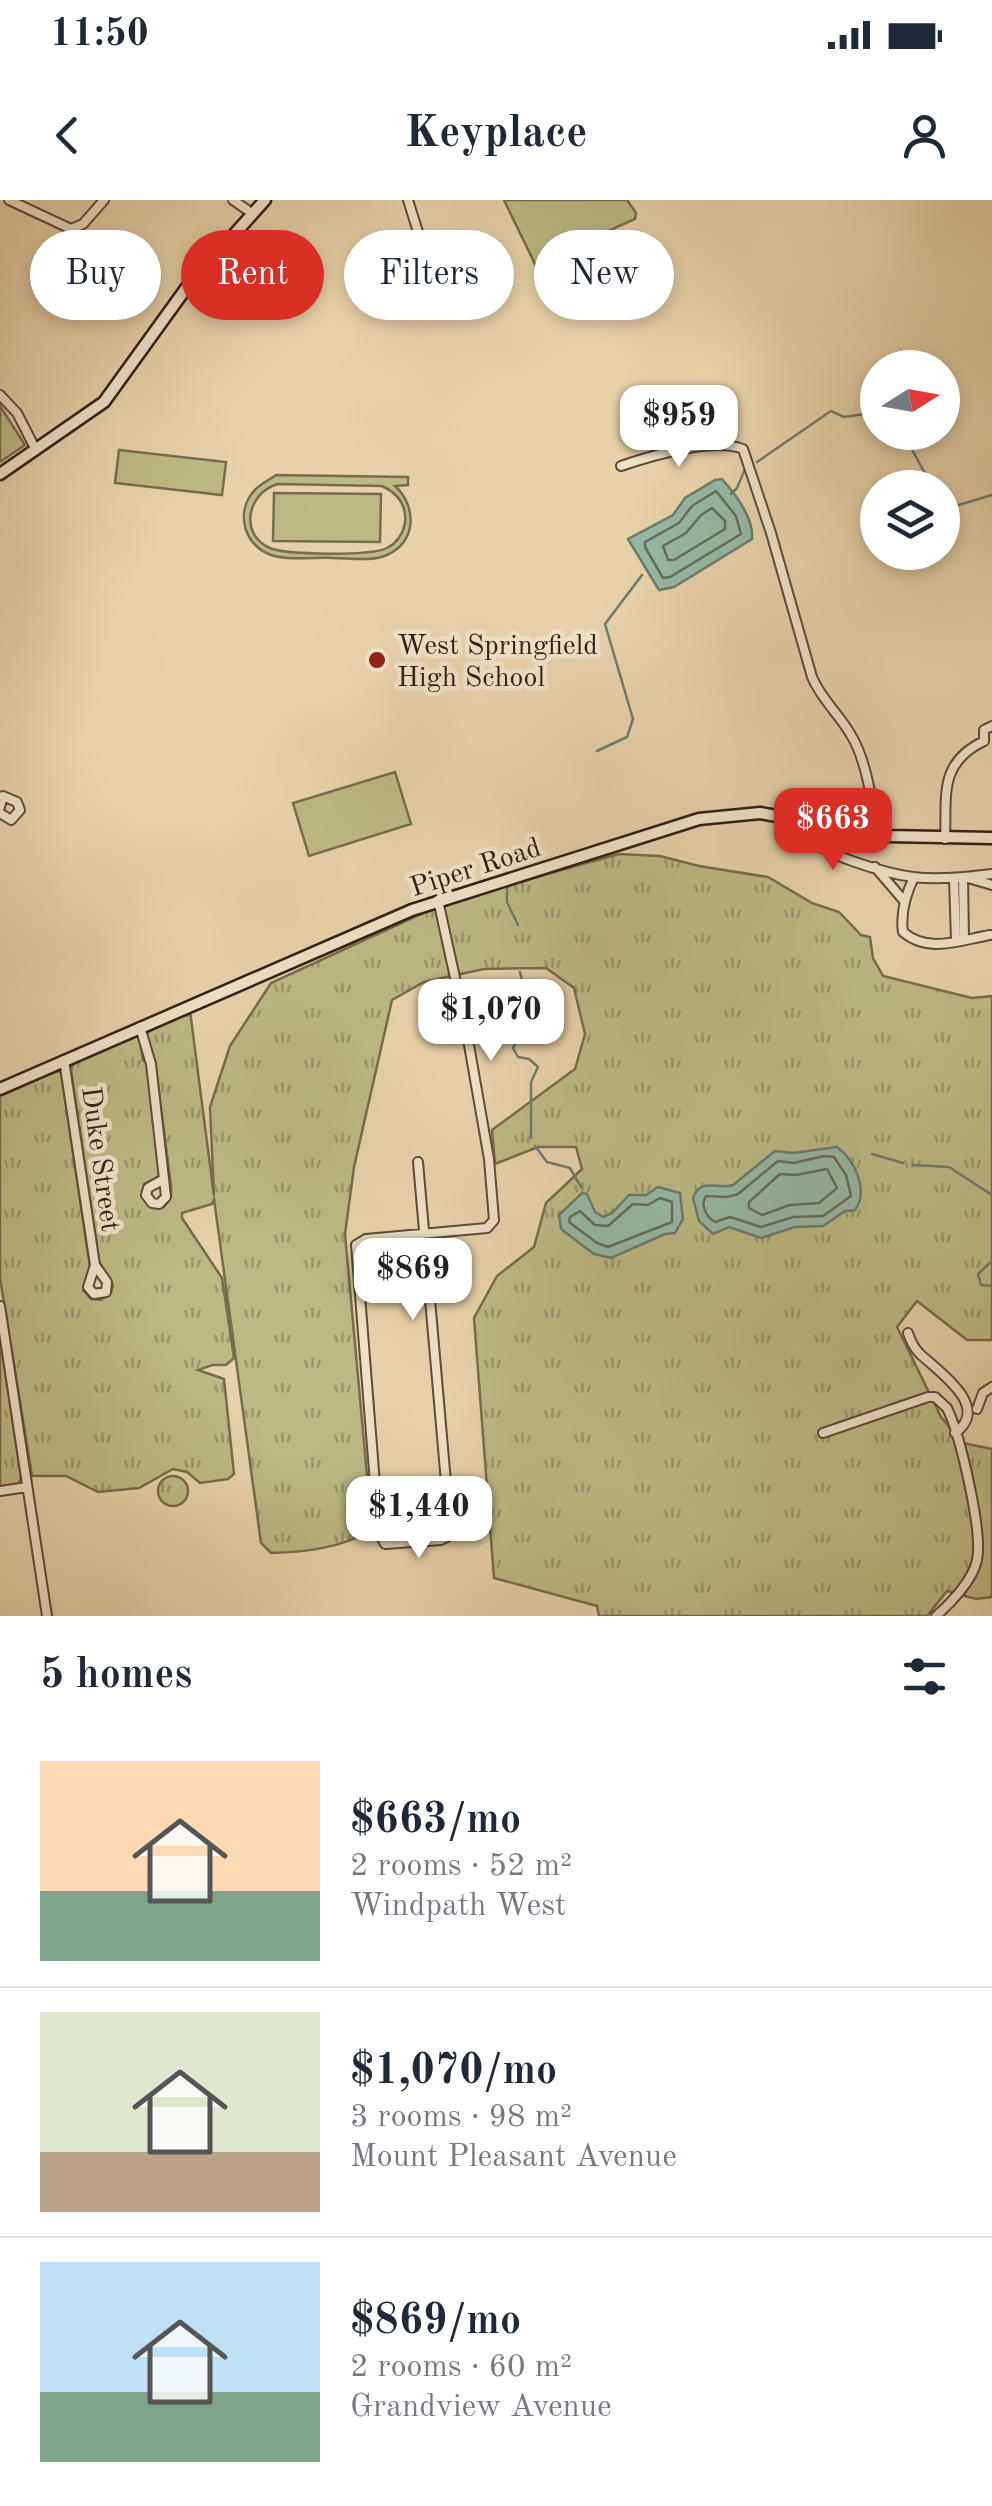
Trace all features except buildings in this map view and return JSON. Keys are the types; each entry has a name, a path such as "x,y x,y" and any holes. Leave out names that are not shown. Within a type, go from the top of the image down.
{"main road":[{"path":"0,474 104,402 186,288 265,200"},
{"name":"Piper Road","path":"0,1089 438,900 699,819 752,813 872,834 992,838"}],"street":[{"path":"9,200 71,229 83,224 104,200"},
{"path":"233,200 253,214"},
{"path":"408,200 417,230"},
{"path":"0,395 17,413 36,450"},
{"path":"620,466 673,452 726,445 740,448 746,454 812,677 854,740 874,808 872,834"},
{"path":"945,839 951,768 961,754 988,744 983,732 992,726"},
{"path":"2,792 17,802 20,812 11,820 4,819 0,810 2,792"},
{"path":"809,821 806,834 814,845 874,867 914,877 992,874"},
{"path":"874,867 904,902"},
{"path":"914,877 904,902 902,932 911,939 932,946 990,935"},
{"path":"959,878 992,885"},
{"path":"959,878 960,940"},
{"path":"418,1162 423,1234 450,1528 447,1537 433,1542 383,1544 356,1245 363,1239 423,1234 492,1226 494,1217 486,1143 460,994 438,900"},
{"path":"140,1027 151,1064 164,1179"},
{"name":"Duke Street","path":"64,1060 95,1265"},
{"path":"0,1306 47,1616"},
{"path":"908,1333 924,1358 967,1387 977,1409"},
{"path":"955,1433 973,1420 983,1394 992,1387"},
{"path":"823,1433 935,1397 947,1408 978,1547 976,1565 936,1616"},
{"path":"0,1491 28,1487"}],"green space":[{"path":"504,200 627,200 636,213 635,219 611,230 534,230 534,262"},
{"path":"0,406 25,445 0,462"},
{"path":"119,450 226,462 222,495 115,483"},
{"path":"276,475 408,477 408,485 395,486 410,513 409,533 397,549 374,558 271,555 249,537 244,519 253,492","holes":["278,484 382,486 400,500 405,523 394,543 378,551 293,552 270,548 260,542 251,524 254,504 260,495"]},
{"path":"274,493 381,494 380,542 273,541"},
{"path":"395,772 411,824 309,856 293,803"},
{"path":"619,854 660,856 768,877 812,903 839,912 861,935 870,937 873,958 883,976 972,998 992,996 992,1340 967,1340 917,1301 897,1327 941,1417 963,1443 992,1449 992,1597 976,1599 947,1591 927,1616 599,1616 597,1606 494,1578 474,1318 497,1276 534,1247 546,1203 582,1169 576,1147 538,1147 495,1164 492,1130 575,1069 585,1034 574,988 546,968 484,969 424,982 392,1000 354,1167 345,1234 372,1530 336,1545 310,1550 271,1553 261,1543 214,1199 212,1204 182,1213 182,1218 222,1278 234,1358 226,1365 198,1370 224,1379 234,1474 228,1479 200,1483 187,1472 173,1469 139,1488 98,1492 66,1476 32,1476 0,1278 0,1095 56,1070 61,1073 90,1267 83,1290 91,1299 101,1300 113,1285 99,1262 71,1070 74,1061 139,1037 147,1063 160,1171 158,1177 144,1184 142,1197 149,1206 164,1207 171,1197 171,1186 155,1061 146,1033 190,1011 214,1196 210,1107 230,1046 271,983 447,902"},
{"path":"0,1337 21,1477 19,1484 0,1487"},
{"path":"173,1476 184,1480 188,1491 184,1502 173,1506 162,1502 158,1491 162,1480"}],"water":[{"path":"722,479 747,515 752,539 674,587 659,590 628,539 673,515 685,498"},
{"path":"837,1147 858,1176 861,1194 855,1210 845,1211 823,1226 795,1227 761,1238 729,1227 713,1234 699,1221 693,1198 700,1188 733,1185 775,1151 793,1153"},
{"path":"658,1187 680,1193 683,1219 675,1233 611,1258 594,1254 561,1229 559,1215 582,1193 587,1194 595,1212 603,1217 629,1195 646,1195"}],"waterway":[{"path":"757,462 831,411 844,417 860,415"},
{"path":"912,450 923,470"},
{"path":"731,494 745,469"},
{"path":"960,505 992,495"},
{"path":"597,751 627,737 633,719 605,624 642,575"},
{"path":"507,888 507,902 518,925"},
{"path":"520,972 521,995 507,1015 514,1019 525,1012 532,1016 531,1028 513,1048 518,1057 529,1059 538,1067 531,1082 531,1138"},
{"path":"535,1146 547,1162 570,1168 581,1187"},
{"path":"872,1154 903,1163"},
{"path":"913,1165 949,1167 992,1195"},
{"path":"992,1261 978,1274 981,1285 992,1286"}],"place":[{"name":"West Springfield High School","path":"377,660"}]}
